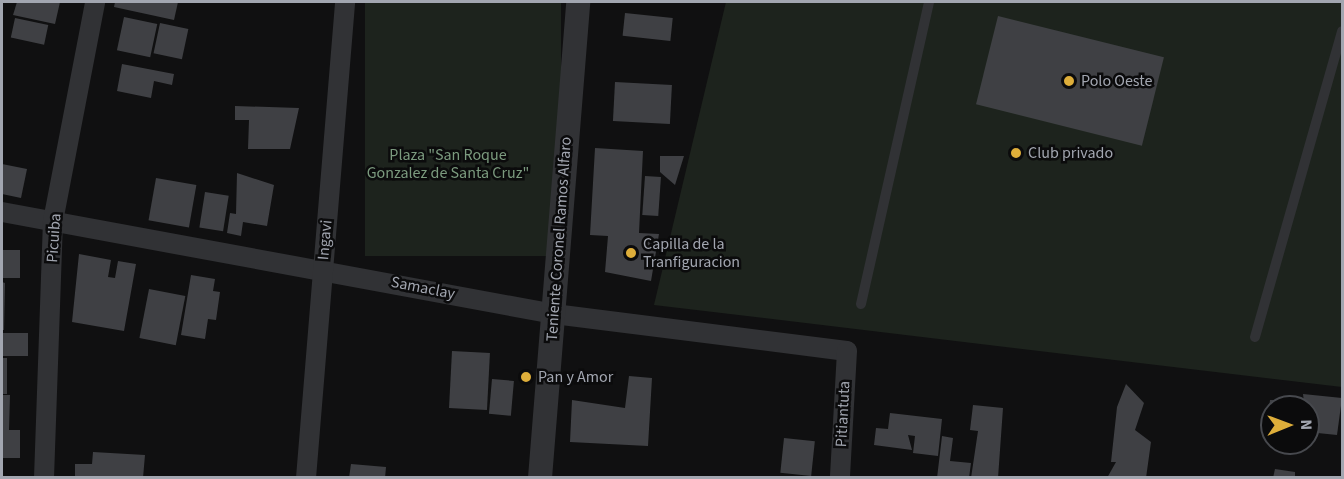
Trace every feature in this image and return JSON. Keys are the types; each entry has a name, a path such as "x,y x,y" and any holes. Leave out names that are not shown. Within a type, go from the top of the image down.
{"street":[{"name":"Picuiba","path":"44,477 53,221 95,2"},
{"name":"Ingavi","path":"306,477 345,2"},
{"name":"Teniente Coronel Ramos Alfaro","path":"540,477 578,2"},
{"name":"Samaclay","path":"2,212 323,268 554,314 847,351"},
{"name":"Pitiantuta","path":"840,477 847,351"}],"lane":[{"path":"861,304 929,2"},
{"path":"1255,337 1342,31"}],"green space":[{"name":"Plaza \"San Roque Gonzalez de Santa Cruz\"","path":"365,2 561,2 561,256 365,256"},
{"name":"Club privado","path":"726,2 1342,2 1342,387 654,305"}],"building":[{"path":"17,2 60,2 55,24 13,15"},
{"path":"115,2 178,2 174,20 114,7"},
{"path":"625,13 673,18 670,41 623,36"},
{"name":"Polo Oeste","path":"998,16 1164,57 1142,146 976,104"},
{"path":"124,17 157,24 150,57 117,50"},
{"path":"15,18 48,25 44,45 11,38"},
{"path":"160,23 188,29 182,59 154,53"},
{"path":"122,64 174,74 172,85 154,81 151,98 117,91"},
{"path":"615,82 672,85 670,124 613,121"},
{"path":"235,106 299,108 290,149 248,149 249,120 235,120"},
{"path":"595,148 643,151 639,233 659,234 651,281 605,272 608,236 590,235"},
{"path":"660,156 684,156 675,185 660,172"},
{"path":"2,164 27,169 21,198 2,194"},
{"path":"237,173 274,185 267,226 243,222 241,236 227,233 230,213 236,214"},
{"path":"645,176 661,177 658,216 642,215"},
{"path":"156,178 196,185 189,227 149,220"},
{"path":"205,192 229,196 223,231 199,228"},
{"path":"2,250 20,250 20,278 2,278"},
{"path":"79,254 111,260 108,277 115,278 118,261 136,264 124,331 72,322"},
{"path":"191,275 215,279 213,291 220,292 216,320 208,319 205,339 181,335"},
{"path":"2,282 5,283 4,330 2,330"},
{"path":"149,289 185,296 176,345 139,338"},
{"path":"2,333 28,333 28,356 2,356"},
{"path":"452,351 490,353 487,410 449,408"},
{"path":"2,358 7,358 7,394 2,394"},
{"path":"629,376 652,378 648,446 570,442 572,400 625,408"},
{"path":"492,379 514,381 511,416 489,414"},
{"path":"1126,384 1144,403 1135,430 1151,442 1146,478 1107,478 1116,462 1111,462 1117,407"},
{"path":"2,395 10,395 9,430 20,430 20,458 2,458"},
{"path":"1320,396 1342,398 1337,435 1320,433"},
{"path":"973,405 1003,408 998,478 971,478 978,431 970,430"},
{"path":"890,413 942,419 938,456 913,453 915,436 908,435 912,450 874,445 876,428 888,429"},
{"path":"942,436 953,438 950,461 971,463 969,478 937,478"},
{"path":"784,438 815,441 811,476 780,473"},
{"path":"93,452 145,455 143,478 75,478 75,464 92,464"},
{"path":"351,464 386,467 385,478 349,478"},
{"path":"1275,469 1295,472 1295,478 1273,478"}],"place":[{"name":"Polo Oeste","path":"1069,81"},
{"name":"Club privado","path":"1016,153"},
{"name":"Capilla de la Tranfiguracion","path":"631,253"},
{"name":"Pan y Amor","path":"526,377"}]}
